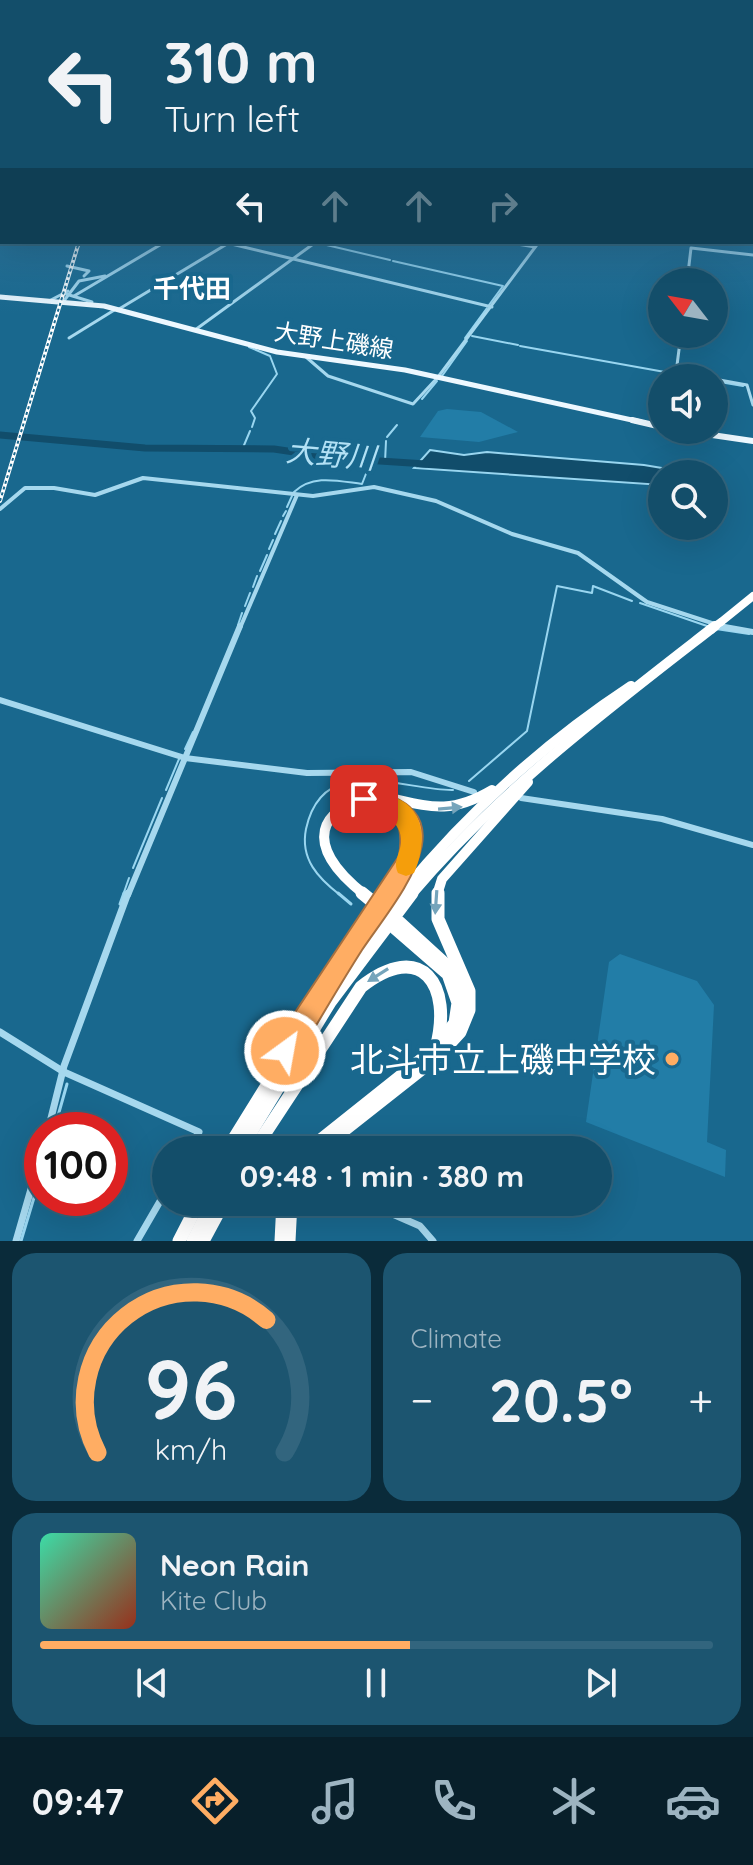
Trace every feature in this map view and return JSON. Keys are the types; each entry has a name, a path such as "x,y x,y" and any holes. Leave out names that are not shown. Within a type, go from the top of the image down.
{"highway":[{"path":"248,1136 305,1039 385,927 446,855 498,803 573,737 753,596"},
{"path":"297,1033 356,948 398,896 510,779 546,747 683,651"},
{"path":"337,1136 437,1057 461,1031 468,1014 470,988 435,915 436,890 453,865 521,789 573,737"},
{"path":"235,1136 353,942 403,872 410,856 413,838 406,818 388,803 364,799 342,807 333,815 326,827 324,840 330,861 371,905 332,872 319,849 321,826 337,804 348,798 374,794 434,809 460,808 510,779"},
{"path":"326,1136 436,1048 455,1023 458,1003 448,974 397,925 456,974 465,1009 461,1031"},
{"path":"263,1136 361,987 374,974 385,969 408,967 434,982 444,1001 445,1014 436,1048"},
{"path":"179,1241 192,1216"},
{"path":"193,1241 206,1216"},
{"path":"203,1241 216,1216"},
{"path":"281,1241 282,1216"},
{"path":"289,1241 290,1216"}],"main road":[{"name":"大野上磯線","path":"0,297 118,309 306,357 382,366 648,424"},
{"path":"728,437 753,441"}],"street":[{"path":"74,296 162,244"},
{"path":"69,338 223,244"},
{"path":"229,244 492,307"},
{"path":"195,330 313,244"},
{"path":"517,244 535,247"},
{"path":"306,357 328,376 413,404 438,377 537,244"},
{"path":"689,268 691,248 753,255"},
{"path":"49,301 67,292 89,271 67,266"},
{"path":"84,277 106,276"},
{"path":"67,292 92,302 90,304"},
{"path":"63,302 67,292"},
{"path":"728,382 747,385 753,405"},
{"path":"0,509 25,488 54,488 95,495 151,478 321,496 369,487 436,501 499,529 584,555 647,602 724,628 753,632"},
{"path":"53,1112 64,1072 146,846 297,495"},
{"path":"0,700 185,758 307,773 411,772 474,792"},
{"path":"521,798 662,819 753,845"},
{"path":"0,1032 64,1072 194,1129 199,1132 197,1136"},
{"path":"16,1241 24,1213"},
{"path":"137,1241 152,1215"},
{"path":"397,1216 420,1226 433,1241"}],"shaded area":[{"path":"438,411 481,412 518,432 479,442 420,437"},
{"path":"430,450 464,455 487,452 648,466 648,484 414,468"},
{"name":"北斗市立上磯中学校","path":"620,954 697,981 714,1005 707,1142 726,1150 725,1177 586,1122 609,962"}],"waterway":[{"path":"322,244 390,260"},
{"path":"393,261 503,286 489,305"},
{"path":"465,338 487,308"},
{"path":"472,336 518,345"},
{"path":"442,376 467,341"},
{"path":"520,346 648,369"},
{"path":"249,347 270,356 277,374 251,411 255,418 252,427"},
{"path":"422,399 437,381"},
{"path":"728,383 743,386"},
{"path":"387,437 397,425"},
{"path":"242,450 250,431"},
{"name":"大野川","path":"0,435 145,448 274,449 334,458 426,464"},
{"path":"385,462 386,441"},
{"path":"294,492 301,486 318,481 362,484 371,461"},
{"path":"287,507 292,496"},
{"path":"283,516 286,511"},
{"path":"275,534 281,521"},
{"path":"269,549 273,540"},
{"path":"260,571 267,555"},
{"path":"253,587 257,576"},
{"path":"469,781 527,731 557,586 592,593 593,586 632,601"},
{"path":"245,606 250,593"},
{"path":"640,603 707,626"},
{"path":"238,625 242,613"},
{"path":"716,629 749,634"},
{"path":"185,749 193,732"},
{"path":"166,790 179,759"},
{"path":"340,895 318,875 306,850 306,829 315,805 329,790 347,782 368,780 453,790"},
{"path":"133,868 162,798"},
{"path":"123,895 129,878"},
{"path":"120,904 124,893"},
{"path":"338,893 351,904"},
{"path":"59,1112 67,1084"},
{"path":"21,1241 28,1216"}],"railway":[{"path":"0,501 78,244"}],"slow traffic":[{"path":"396,808 406,818 413,838 406,865"}],"place":[{"name":"北斗市立上磯中学校","path":"672,1059"}],"district":[{"name":"千代田","path":"192,288"}],"route":[{"path":"285,1051 353,942 403,872 410,856 413,838 406,818 388,803 364,799"}]}
